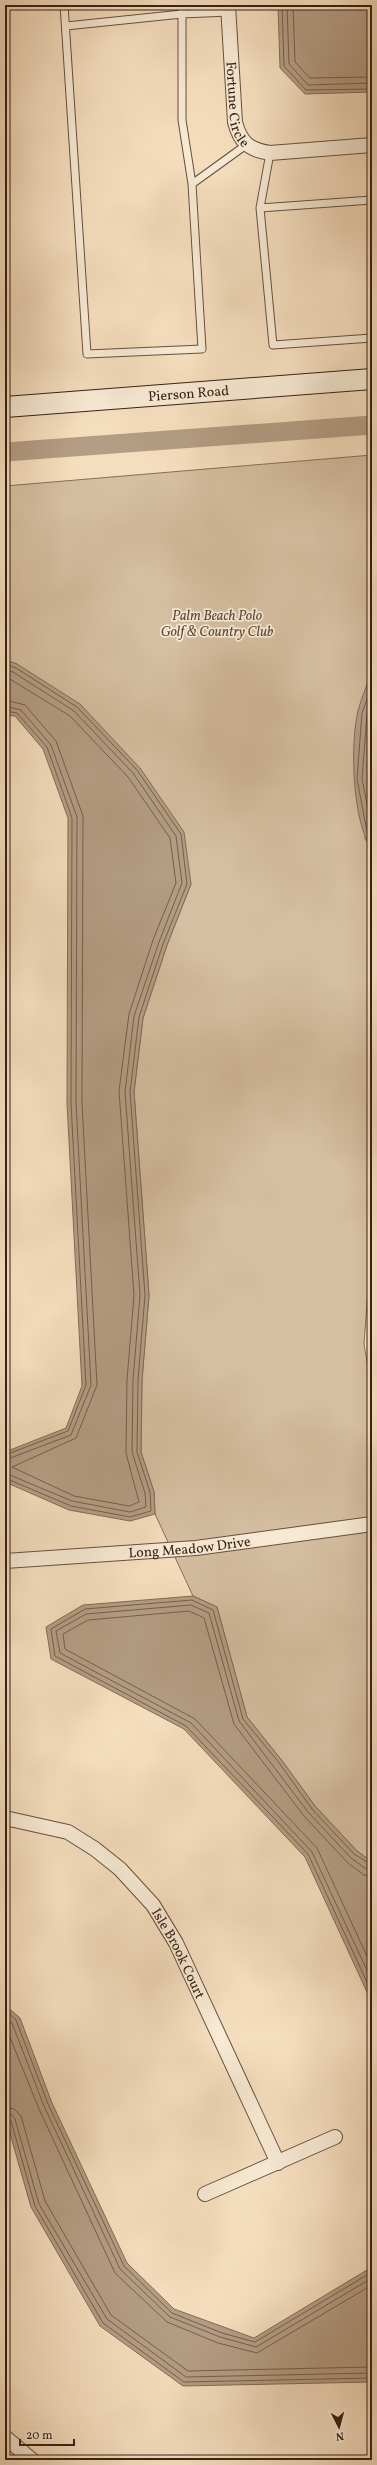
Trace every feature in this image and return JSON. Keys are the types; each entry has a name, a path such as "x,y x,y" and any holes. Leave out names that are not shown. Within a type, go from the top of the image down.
{"street":[{"name":"Fortune Circle","path":"228,8 235,122 238,134 246,145 258,151 270,153 372,145"},
{"name":"Pierson Road","path":"5,406 372,379"},
{"name":"Long Meadow Drive","path":"5,1561 196,1548 372,1524"},
{"name":"Isle Brook Court","path":"5,1818 68,1832 96,1849 120,1869 153,1905 176,1943 278,2163"},
{"path":"205,2194 335,2138"},
{"path":"5,2437 32,2460"}],"lane":[{"path":"64,5 87,354 202,349 192,184 182,120 182,5"},
{"path":"66,26 228,8"},
{"path":"192,184 246,145"},
{"path":"270,153 260,208 273,345 372,338"},
{"path":"260,208 372,200"}],"green space":[{"name":"Palm Beach Polo Golf & Country Club","path":"372,455 372,664 369,681 358,712 365,839 372,849 372,1234 364,1344 372,1391 372,1862 357,1851 315,1806 283,1762 247,1717 217,1607 193,1596 155,1514 154,1492 141,1452 142,1380 149,1295 134,1092 143,1018 167,945 191,884 17,664 5,660 5,486"}],"water":[{"path":"278,5 372,5 372,92 305,94 280,68"},
{"path":"5,660 17,664 80,704 140,768 184,832 191,884 167,945 143,1018 134,1092 149,1295 142,1380 141,1452 154,1492 155,1514 130,1521 69,1510 5,1482 5,1452 66,1428 82,1386 67,1103 68,818 43,749 15,716 5,715"},
{"path":"372,664 372,849 365,837 360,821 354,782 354,742 358,711 370,676"},
{"path":"193,1596 217,1607 247,1717 283,1762 315,1806 357,1851 372,1862 372,2003 305,1857 184,1729 51,1659 46,1627 83,1605"},
{"path":"5,2005 20,2018 52,2103 127,2263 174,2309 254,2338 372,2267 372,2382 183,2386 100,2326 31,2207 5,2116"}],"waterway":[{"path":"5,452 372,425"}]}
